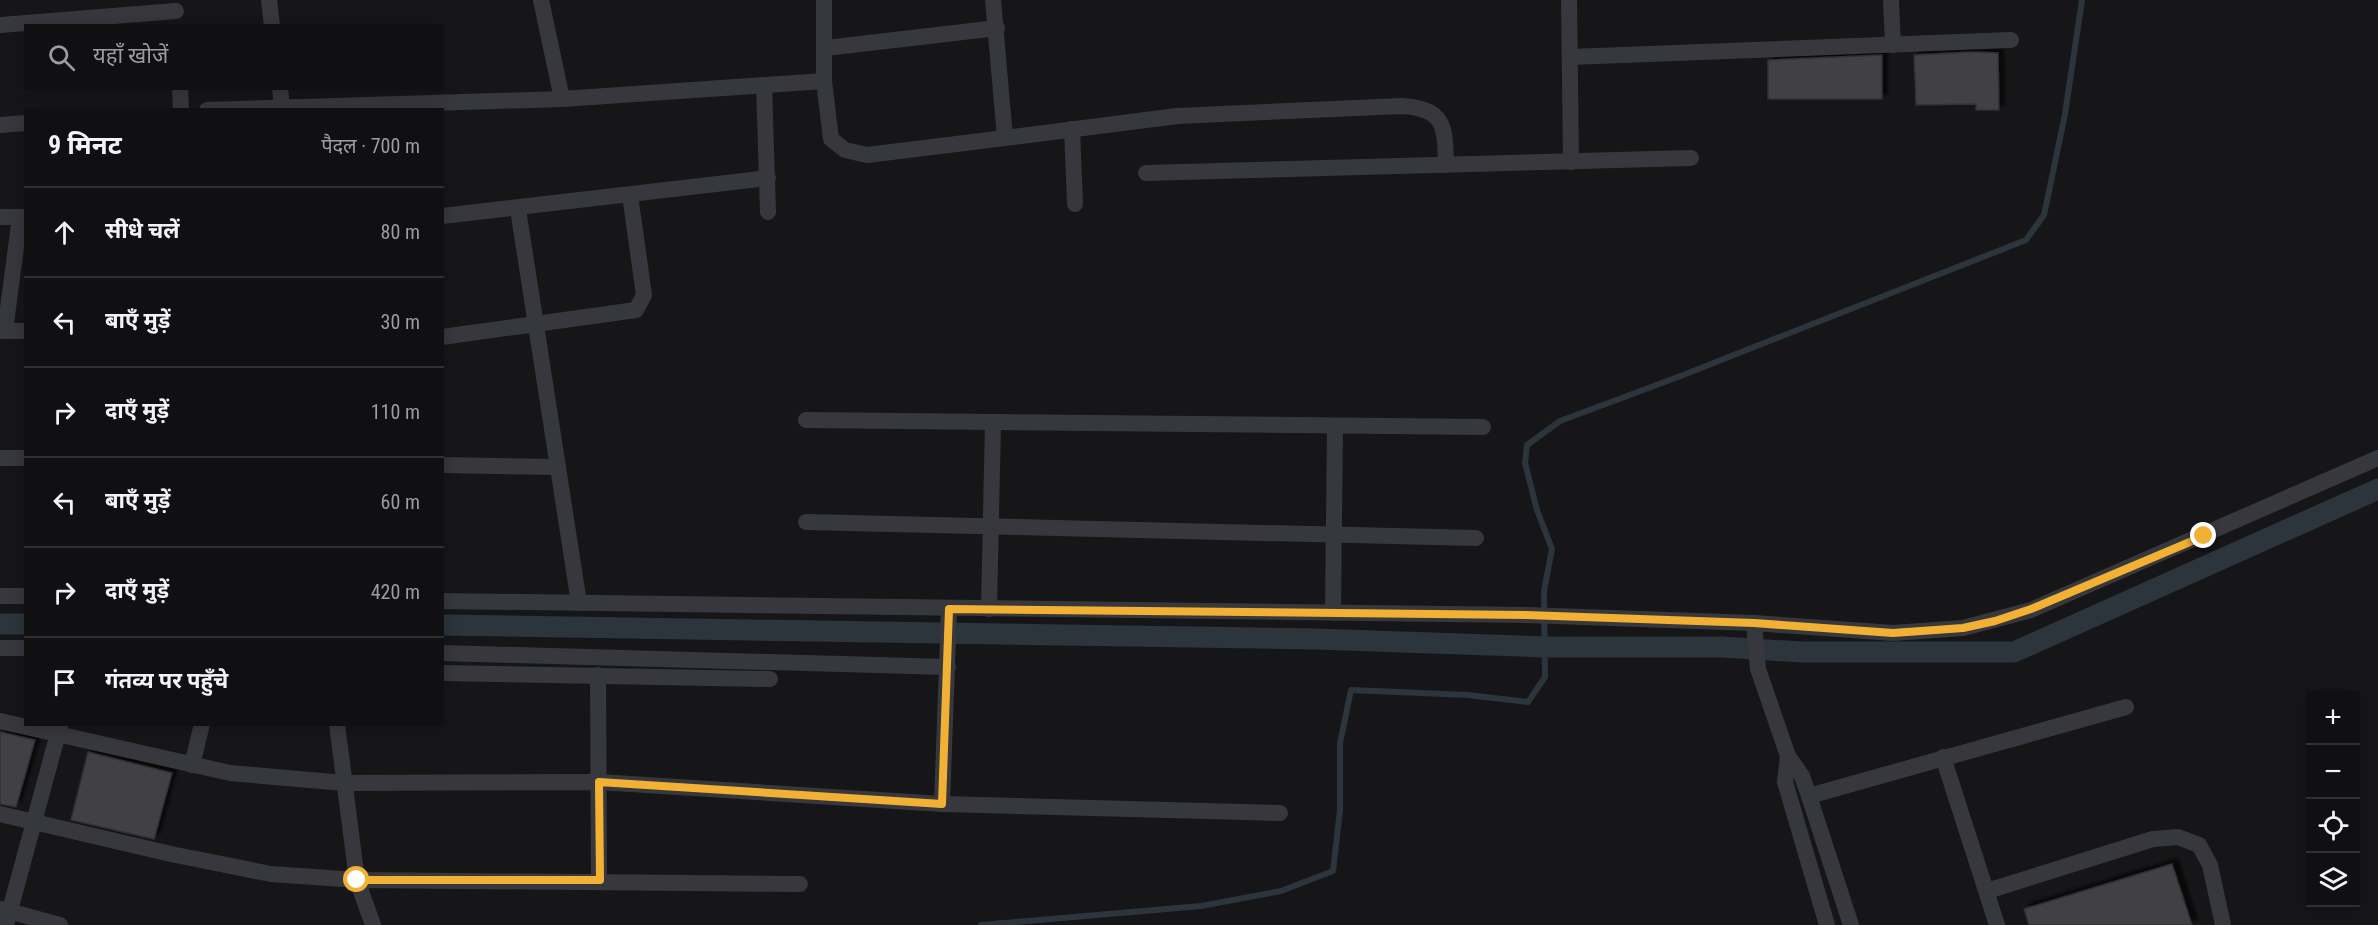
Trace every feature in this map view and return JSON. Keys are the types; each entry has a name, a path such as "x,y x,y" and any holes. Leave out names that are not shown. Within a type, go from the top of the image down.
{"street":[{"path":"269,0 272,24"},
{"path":"542,0 562,99"},
{"path":"824,0 826,48 824,81 831,139 845,150 867,155 1177,116 1419,107 1433,112 1442,122 1445,133 1446,165"},
{"path":"993,0 1005,138"},
{"path":"1569,0 1571,162"},
{"path":"1891,0 1893,45"},
{"path":"0,24 176,12"},
{"path":"826,48 997,28"},
{"path":"1570,57 2011,40"},
{"path":"280,90 282,108 562,99 824,81"},
{"path":"764,86 768,212"},
{"path":"180,90 181,108"},
{"path":"0,125 24,123"},
{"path":"1072,129 1075,204"},
{"path":"1146,173 1691,158"},
{"path":"444,216 768,178"},
{"path":"444,337 636,310 644,295 630,195"},
{"path":"518,208 579,603"},
{"path":"0,217 23,217 2,331 24,331"},
{"path":"806,420 1483,427"},
{"path":"989,609 993,422"},
{"path":"1333,613 1335,426"},
{"path":"0,458 24,458"},
{"path":"444,601 579,603 949,616 989,609 1526,615 1754,630 1893,633 1963,628 1995,621 2042,605 2378,458"},
{"path":"444,465 558,467"},
{"path":"806,522 1476,538"},
{"path":"0,596 24,596"},
{"path":"942,804 949,616"},
{"path":"1754,630 1758,669 1788,756 1802,776 1851,925"},
{"path":"0,648 24,648"},
{"path":"444,652 948,660"},
{"path":"444,673 770,679"},
{"path":"598,675 600,880"},
{"path":"1809,796 2126,707"},
{"path":"0,721 24,725"},
{"path":"33,726 59,730 192,765 230,772 344,783 599,782 942,804 1280,813"},
{"path":"192,765 202,726"},
{"path":"337,726 357,880 374,925"},
{"path":"59,730 6,915 60,925"},
{"path":"1788,756 1785,782 1827,925"},
{"path":"1944,757 1997,925"},
{"path":"0,814 271,874 357,880 600,880 800,884"},
{"path":"1987,891 2153,839 2178,837 2199,845 2210,865 2223,925"}],"building":[{"path":"1998,53 1999,110 1976,110 1976,104 1916,105 1914,55"},
{"path":"1882,55 1882,99 1768,99 1768,60"},
{"path":"0,732 35,740 16,807 0,804"},
{"path":"88,752 172,773 154,839 71,820"},
{"path":"2172,864 2192,925 2029,925 2024,909"}],"waterway":[{"path":"981,925 1201,906 1281,891 1333,871 1340,810 1340,743 1351,690 1468,695 1528,702 1545,677 1544,591 1552,549 1537,510 1525,463 1527,445 1560,421 2026,240 2044,215 2065,114 2082,0"},
{"path":"444,625 1316,639 1545,647 1721,647 1801,652 2014,652 2378,489"},
{"path":"0,624 24,624"}],"route":[{"path":"357,880 600,880 599,782 814,798 942,804 949,609 1526,615 1754,623 1893,633 1963,628 1995,621 2031,609 2204,536"}]}
